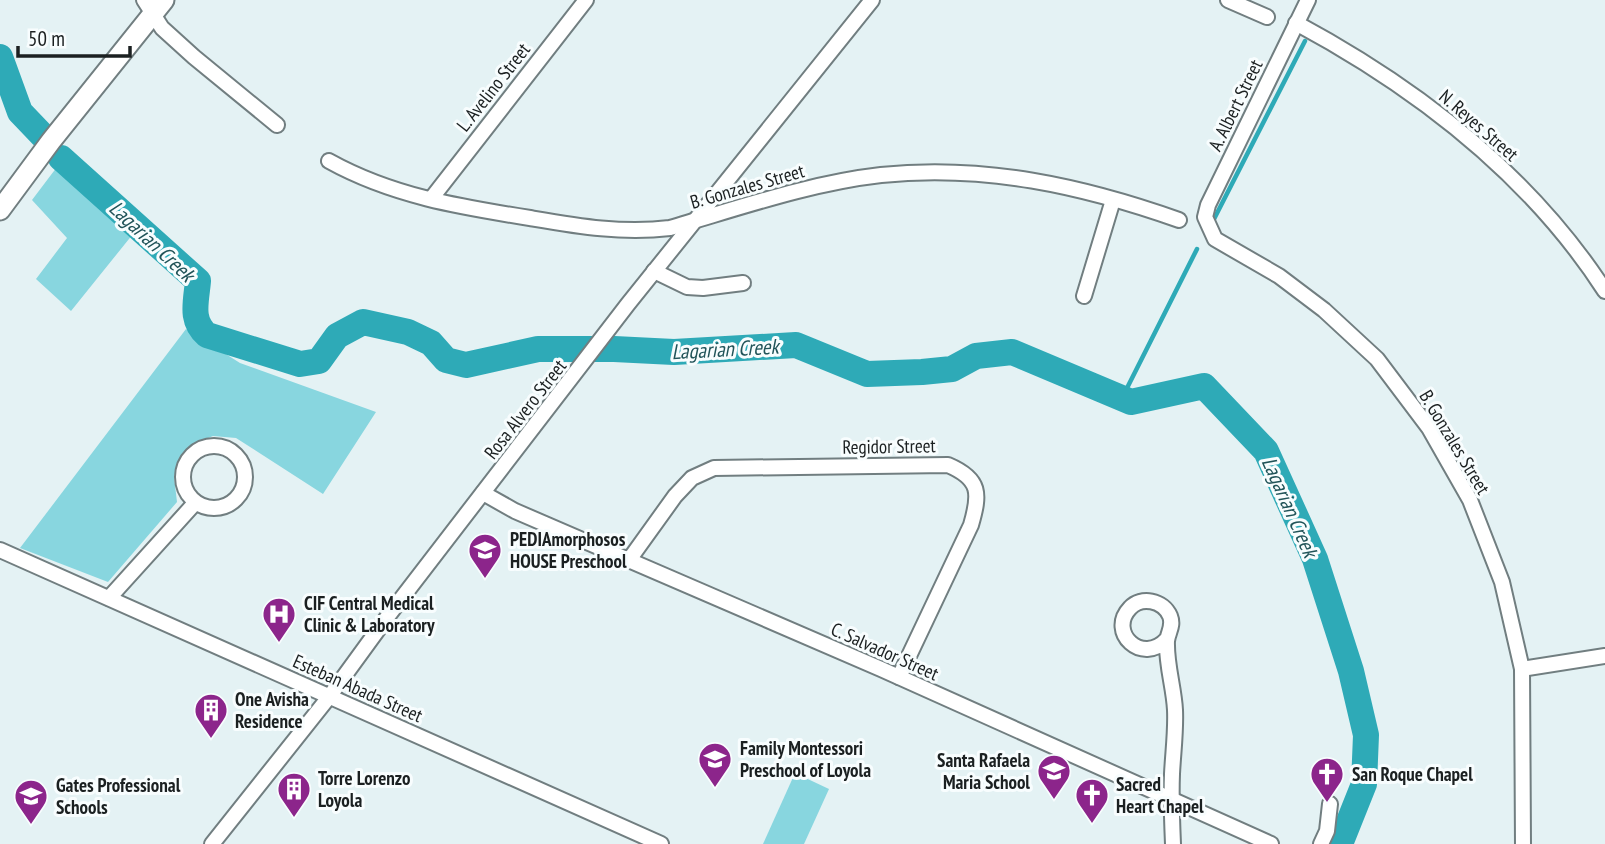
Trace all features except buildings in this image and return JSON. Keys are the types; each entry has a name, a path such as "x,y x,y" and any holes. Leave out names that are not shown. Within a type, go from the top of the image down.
{"main road":[{"path":"3,200 154,5"}],"street":[{"name":"L. Avelino Street","path":"431,199 586,0"},
{"name":"Rosa Alvero Street","path":"212,844 329,697 693,221 872,0"},
{"path":"1228,0 1267,17"},
{"name":"A. Albert Street","path":"1209,228 1205,217 1208,205 1308,0"},
{"path":"154,5 162,28 277,125"},
{"name":"N. Reyes Street","path":"1296,23 1376,68 1449,122 1504,170 1554,224 1605,291"},
{"name":"B. Gonzales Street","path":"329,161 360,178 462,207 602,230 646,231 670,228 812,187 882,175 956,172 998,175 1065,186 1179,220"},
{"path":"1084,296 1112,200"},
{"name":"B. Gonzales Street","path":"1209,228 1215,239 1279,276 1324,310 1377,359 1429,428 1475,511 1502,582 1522,669 1523,844"},
{"path":"654,271 687,287 704,288 743,283"},
{"path":"220,446 230,450 243,466 245,476 240,495 233,503 214,509 195,503 183,486 184,465 199,449 220,446"},
{"name":"Regidor Street","path":"629,560 675,496 692,478 714,468 948,465 957,468 965,472 974,484 978,503 971,525 899,677"},
{"name":"C. Salvador Street","path":"483,493 515,511 899,677 1271,844"},
{"path":"109,598 195,503"},
{"name":"Esteban Abada Street","path":"0,550 661,844"},
{"path":"1167,639 1175,711 1173,844"},
{"path":"1522,669 1605,656"},
{"path":"1321,844 1327,831 1330,804"}],"shaded area":[{"path":"60,163 137,229 71,311 36,279 67,238 32,200"},
{"path":"186,329 240,363 376,412 323,494 236,438 213,436 194,444 179,460 174,477 177,502 108,582 20,548"},
{"path":"795,773 829,789 804,844 763,844"}],"waterway":[{"path":"1213,221 1305,41"},
{"name":"Lagarian Creek","path":"0,57 20,112 42,135"},
{"name":"Lagarian Creek","path":"61,158 198,281 196,317 207,335 300,364 319,361 337,336 363,322 408,332 431,343 446,360 466,365 538,349 674,352 796,345 867,374 952,369 976,356 1012,352 1131,402 1204,386 1266,451 1315,559 1351,671 1366,735 1364,784 1340,844"},
{"path":"1122,398 1197,249"}],"place":[{"name":"PEDIAmorphosos HOUSE Preschool","path":"485,580"},
{"name":"CIF Central Medical Clinic & Laboratory","path":"279,644"},
{"name":"One Avisha Residence","path":"211,740"},
{"name":"Family Montessori Preschool of Loyola","path":"715,789"},
{"name":"Santa Rafaela Maria School","path":"1054,801"},
{"name":"San Roque Chapel","path":"1327,804"},
{"name":"Torre Lorenzo Loyola","path":"294,819"},
{"name":"Sacred Heart Chapel","path":"1092,825"},
{"name":"Gates Professional Schools","path":"31,826"}]}
